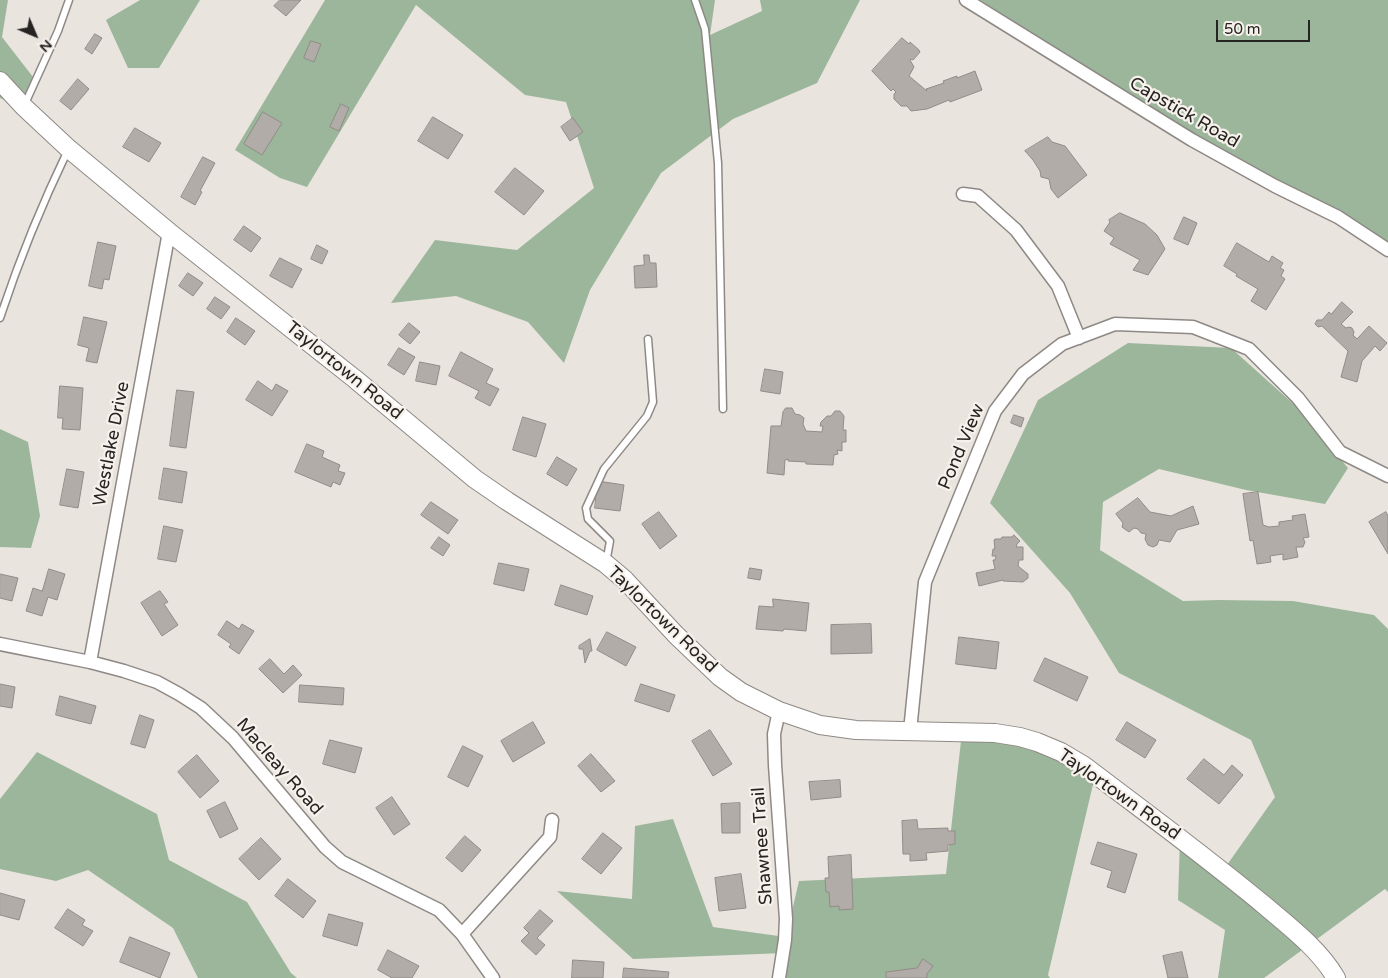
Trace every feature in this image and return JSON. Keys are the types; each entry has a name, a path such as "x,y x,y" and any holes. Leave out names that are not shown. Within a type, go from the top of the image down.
{"street":[{"name":"Capstick Road","path":"966,0 1150,115 1275,186 1338,217 1388,250"},
{"name":"Taylortown Road","path":"0,81 24,107 69,149 170,232 356,379 475,478 506,501 606,564 625,580 720,677 741,692 779,711 813,723 833,727 878,732 995,733 1037,742 1061,752 1083,765 1251,895 1302,937 1324,960 1336,978"},
{"path":"963,194 978,196 1016,230 1058,286 1079,338"},
{"name":"Westlake Drive","path":"90,662 170,232"},
{"name":"Pond View","path":"910,731 925,582 995,411 1023,374 1062,344 1115,324 1193,327 1250,350 1298,398 1340,452 1388,476"},
{"name":"Macleay Road","path":"0,644 124,670 157,682 201,708 246,752 325,848 342,862 439,910 462,934 493,978"},
{"name":"Shawnee Trail","path":"779,711 774,734 775,764 786,919 784,950 779,978"},
{"path":"462,934 550,837 552,820"}],"lane":[{"path":"24,107 54,40 69,0"},
{"path":"695,0 705,29 718,163 723,409"},
{"path":"0,318 11,284 48,193 69,149"},
{"path":"606,564 610,541 588,519 586,508 604,469 647,416 650,409 652,402 648,339"}],"green space":[{"path":"0,0 8,0 2,37 33,77 19,106 0,98"},
{"path":"140,0 200,0 159,68 128,68 106,20"},
{"path":"325,0 715,0 710,35 762,11 760,0 860,0 817,83 733,119 661,173 590,290 564,363 528,322 456,296 391,303 435,240 517,250 594,188 566,102 525,95 416,5 307,187 280,178 235,150"},
{"path":"980,0 1388,0 1388,242 1173,127"},
{"path":"1128,343 1231,348 1298,408 1348,468 1325,504 1246,490 1159,469 1103,502 1100,550 1183,601 1293,601 1374,615 1388,629 1388,892 1385,889 1264,978 1218,978 1225,930 1178,900 1180,840 1222,872 1275,797 1251,740 1119,673 1070,593 990,503 1038,400"},
{"path":"0,429 28,442 40,516 31,548 0,547"},
{"path":"961,741 1031,742 1095,776 1048,975 1050,978 785,978 784,953 633,959 557,891 632,899 635,826 673,819 713,927 786,937 799,881 946,874"},
{"path":"37,752 157,814 169,860 247,902 291,973 297,978 198,978 173,928 88,870 56,881 0,869 0,799"}],"building":[{"path":"280,0 301,0 286,16 274,6"},
{"path":"95,34 102,38 92,54 85,49"},
{"path":"902,38 909,44 910,42 920,52 913,60 910,60 914,67 909,76 927,91 926,89 944,83 943,81 975,71 982,90 927,109 911,111 907,106 901,106 894,99 896,92 893,89 891,91 872,71"},
{"path":"311,41 321,44 314,62 304,58"},
{"path":"78,79 89,89 71,110 60,101"},
{"path":"341,104 349,108 339,131 330,127"},
{"path":"263,112 282,123 262,155 244,144"},
{"path":"433,117 463,135 448,159 418,141"},
{"path":"573,118 583,132 570,141 561,127"},
{"path":"135,128 161,143 149,162 123,147"},
{"path":"1048,137 1052,142 1065,146 1087,175 1058,198 1051,189 1049,179 1041,177 1040,171 1025,151"},
{"path":"203,157 215,163 200,191 202,192 195,205 181,197"},
{"path":"515,168 544,191 524,215 495,192"},
{"path":"1120,213 1145,224 1157,235 1165,249 1148,275 1133,270 1140,260 1110,244 1114,238 1104,231 1110,222 1109,220"},
{"path":"1184,217 1197,223 1188,245 1174,239"},
{"path":"244,226 261,238 251,252 234,240"},
{"path":"98,242 116,246 109,280 104,279 102,289 89,286"},
{"path":"1237,243 1269,262 1272,256 1283,263 1280,268 1284,270 1281,276 1285,279 1266,310 1251,301 1258,289 1236,276 1237,274 1224,266"},
{"path":"317,245 328,251 322,264 311,259"},
{"path":"644,255 649,255 650,263 656,263 657,287 635,288 634,266 644,265"},
{"path":"280,258 302,269 292,288 270,276"},
{"path":"188,273 203,283 193,296 179,286"},
{"path":"215,297 230,307 221,319 207,309"},
{"path":"1342,302 1353,312 1341,324 1346,328 1352,328 1353,335 1357,339 1369,326 1387,343 1380,351 1375,346 1362,361 1357,382 1341,377 1348,351 1322,326 1318,327 1315,324 1317,320 1322,320 1329,312 1331,314"},
{"path":"84,317 107,322 97,363 86,361 89,348 78,345"},
{"path":"236,318 255,331 245,345 227,332"},
{"path":"409,323 420,332 410,344 399,335"},
{"path":"399,348 415,357 404,375 388,365"},
{"path":"461,352 493,369 486,383 499,389 490,406 475,398 479,391 449,376"},
{"path":"420,362 440,366 436,385 416,381"},
{"path":"765,369 783,372 780,394 761,391"},
{"path":"258,381 272,391 276,384 288,391 272,416 246,400"},
{"path":"60,386 83,388 80,430 62,429 63,418 58,418"},
{"path":"177,390 194,392 186,448 170,446"},
{"path":"786,408 792,408 795,414 804,418 803,424 806,431 822,432 823,426 820,426 821,422 835,411 840,411 844,416 843,430 846,430 846,442 842,442 842,451 837,450 838,454 834,455 833,465 806,464 806,462 788,461 788,459 785,460 784,475 767,473 771,426 781,426 783,412"},
{"path":"1014,415 1024,418 1021,427 1011,423"},
{"path":"523,417 546,424 536,457 513,450"},
{"path":"307,444 324,451 322,457 340,465 338,471 345,473 340,485 333,482 331,487 295,472"},
{"path":"557,457 577,469 567,486 547,474"},
{"path":"164,468 187,472 182,503 159,499"},
{"path":"67,469 84,472 78,508 60,505"},
{"path":"598,481 624,485 620,511 595,508"},
{"path":"1258,492 1263,525 1269,527 1279,526 1279,522 1293,520 1292,516 1305,514 1309,537 1303,538 1305,542 1303,547 1296,547 1298,557 1283,560 1283,554 1270,556 1271,562 1257,564 1253,540 1250,541 1243,494"},
{"path":"1138,498 1150,512 1171,516 1193,506 1199,524 1177,530 1170,542 1159,540 1157,545 1153,547 1148,545 1145,539 1146,534 1134,528 1129,532 1126,530 1122,527 1123,523 1116,514"},
{"path":"431,502 458,520 448,534 421,515"},
{"path":"659,512 677,536 660,549 642,524"},
{"path":"1386,512 1388,516 1388,554 1369,522"},
{"path":"164,526 183,530 176,562 158,559"},
{"path":"1014,535 1020,541 1016,547 1023,547 1023,560 1019,560 1018,566 1028,574 1028,578 1023,582 1003,580 979,586 976,573 995,569 993,560 995,560 996,556 992,556 993,549 995,549 994,540"},
{"path":"439,537 450,545 443,556 431,548"},
{"path":"499,563 529,569 524,591 494,584"},
{"path":"750,568 762,570 760,580 748,578"},
{"path":"49,569 65,574 57,600 48,597 42,616 26,611 33,588 42,591"},
{"path":"0,574 18,578 12,601 0,598"},
{"path":"561,585 593,596 587,615 555,605"},
{"path":"160,591 168,602 164,604 178,625 162,636 141,603"},
{"path":"773,599 809,603 806,631 756,629 759,606 773,607"},
{"path":"227,621 239,629 242,624 254,631 239,654 229,647 231,644 218,635"},
{"path":"871,624 872,653 831,654 831,625"},
{"path":"607,632 636,647 626,666 597,650"},
{"path":"959,637 999,642 996,669 956,664"},
{"path":"590,639 592,651 590,651 585,663 583,649 579,649 579,646"},
{"path":"1045,658 1088,677 1077,701 1034,681"},
{"path":"270,659 284,674 293,665 302,675 283,693 259,669"},
{"path":"0,684 15,687 12,708 0,706"},
{"path":"641,684 675,695 669,712 635,701"},
{"path":"300,685 344,688 343,705 299,702"},
{"path":"60,696 96,706 91,724 56,715"},
{"path":"140,715 154,720 145,748 131,744"},
{"path":"533,722 545,743 513,762 501,741"},
{"path":"1127,722 1156,740 1145,758 1116,740"},
{"path":"710,730 732,764 713,776 692,741"},
{"path":"330,740 362,748 355,773 323,764"},
{"path":"463,746 483,756 468,787 448,777"},
{"path":"591,754 615,781 601,792 578,766"},
{"path":"197,755 219,781 200,798 178,772"},
{"path":"1204,759 1224,775 1232,765 1243,775 1219,804 1187,779"},
{"path":"840,780 841,797 811,800 809,782"},
{"path":"392,797 410,824 394,835 376,808"},
{"path":"225,802 238,829 220,838 207,811"},
{"path":"740,803 740,833 722,833 721,804"},
{"path":"917,820 918,829 948,828 948,831 955,831 955,844 948,845 948,851 926,853 927,860 910,861 910,854 903,854 902,821"},
{"path":"603,833 622,848 601,874 582,859"},
{"path":"465,836 481,850 462,872 446,858"},
{"path":"261,838 281,859 259,880 239,859"},
{"path":"1098,842 1137,854 1125,893 1107,887 1112,871 1091,864"},
{"path":"851,855 853,909 839,910 839,906 830,907 829,892 826,892 825,878 829,878 828,857"},
{"path":"741,874 746,908 719,911 715,878"},
{"path":"288,879 316,901 303,918 275,896"},
{"path":"0,893 25,900 19,920 0,915"},
{"path":"68,909 85,920 82,925 93,931 83,946 55,928"},
{"path":"540,910 553,921 537,938 545,945 536,955 521,941 529,933 524,928"},
{"path":"329,914 363,923 357,946 323,936"},
{"path":"130,937 170,953 160,978 120,962"},
{"path":"388,950 419,966 412,978 392,978 378,970"},
{"path":"1182,952 1188,978 1168,978 1163,956"},
{"path":"923,959 933,966 927,974 927,978 886,978 886,972 917,968"},
{"path":"573,960 604,962 603,978 572,978"},
{"path":"624,968 669,972 668,978 623,978"}]}
